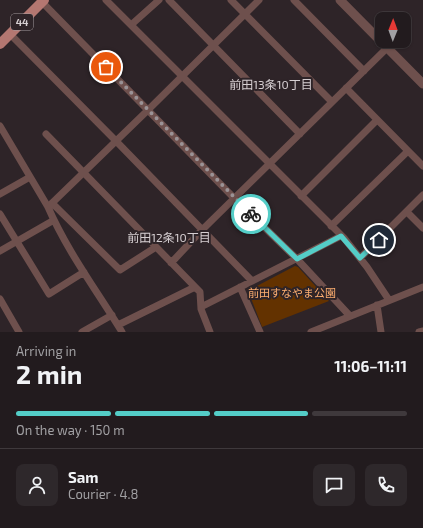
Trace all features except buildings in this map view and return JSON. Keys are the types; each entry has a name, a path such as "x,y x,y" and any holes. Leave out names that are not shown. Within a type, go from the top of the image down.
{"main road":[{"name":"44","path":"0,44 43,1"}],"street":[{"path":"106,0 341,236 367,267 389,300"},
{"path":"131,25 159,0"},
{"path":"168,0 300,134"},
{"path":"231,0 332,102"},
{"path":"50,205 259,0"},
{"path":"294,0 364,71"},
{"path":"340,0 375,36"},
{"path":"43,1 234,198 297,259 350,316"},
{"path":"10,34 252,281"},
{"path":"171,263 234,198 387,48 423,84"},
{"path":"346,88 423,166"},
{"path":"301,196 377,120"},
{"path":"0,126 30,176 50,205 120,270 156,247"},
{"path":"46,134 200,292 201,307 210,332"},
{"path":"331,226 408,151"},
{"path":"0,194 30,176"},
{"path":"360,258 423,195"},
{"path":"50,205 54,220 84,272 120,329 195,287"},
{"path":"407,212 423,228"},
{"path":"0,214 49,294 84,272"},
{"path":"0,251 54,220"},
{"path":"201,307 341,236"},
{"path":"311,332 423,286"},
{"path":"240,287 260,332"},
{"path":"0,299 19,332"},
{"path":"376,305 381,332"},
{"path":"82,332 112,315"}],"green space":[{"name":"前田すなやま公園","path":"295,266 298,267 329,301 262,327 249,290"}],"way so far":[{"path":"106,67 251,214"}],"district":[{"name":"前田13条10丁目","path":"271,84"},
{"name":"前田12条10丁目","path":"169,237"}],"route":[{"path":"251,214 297,259 341,236 360,258 379,240"}]}
